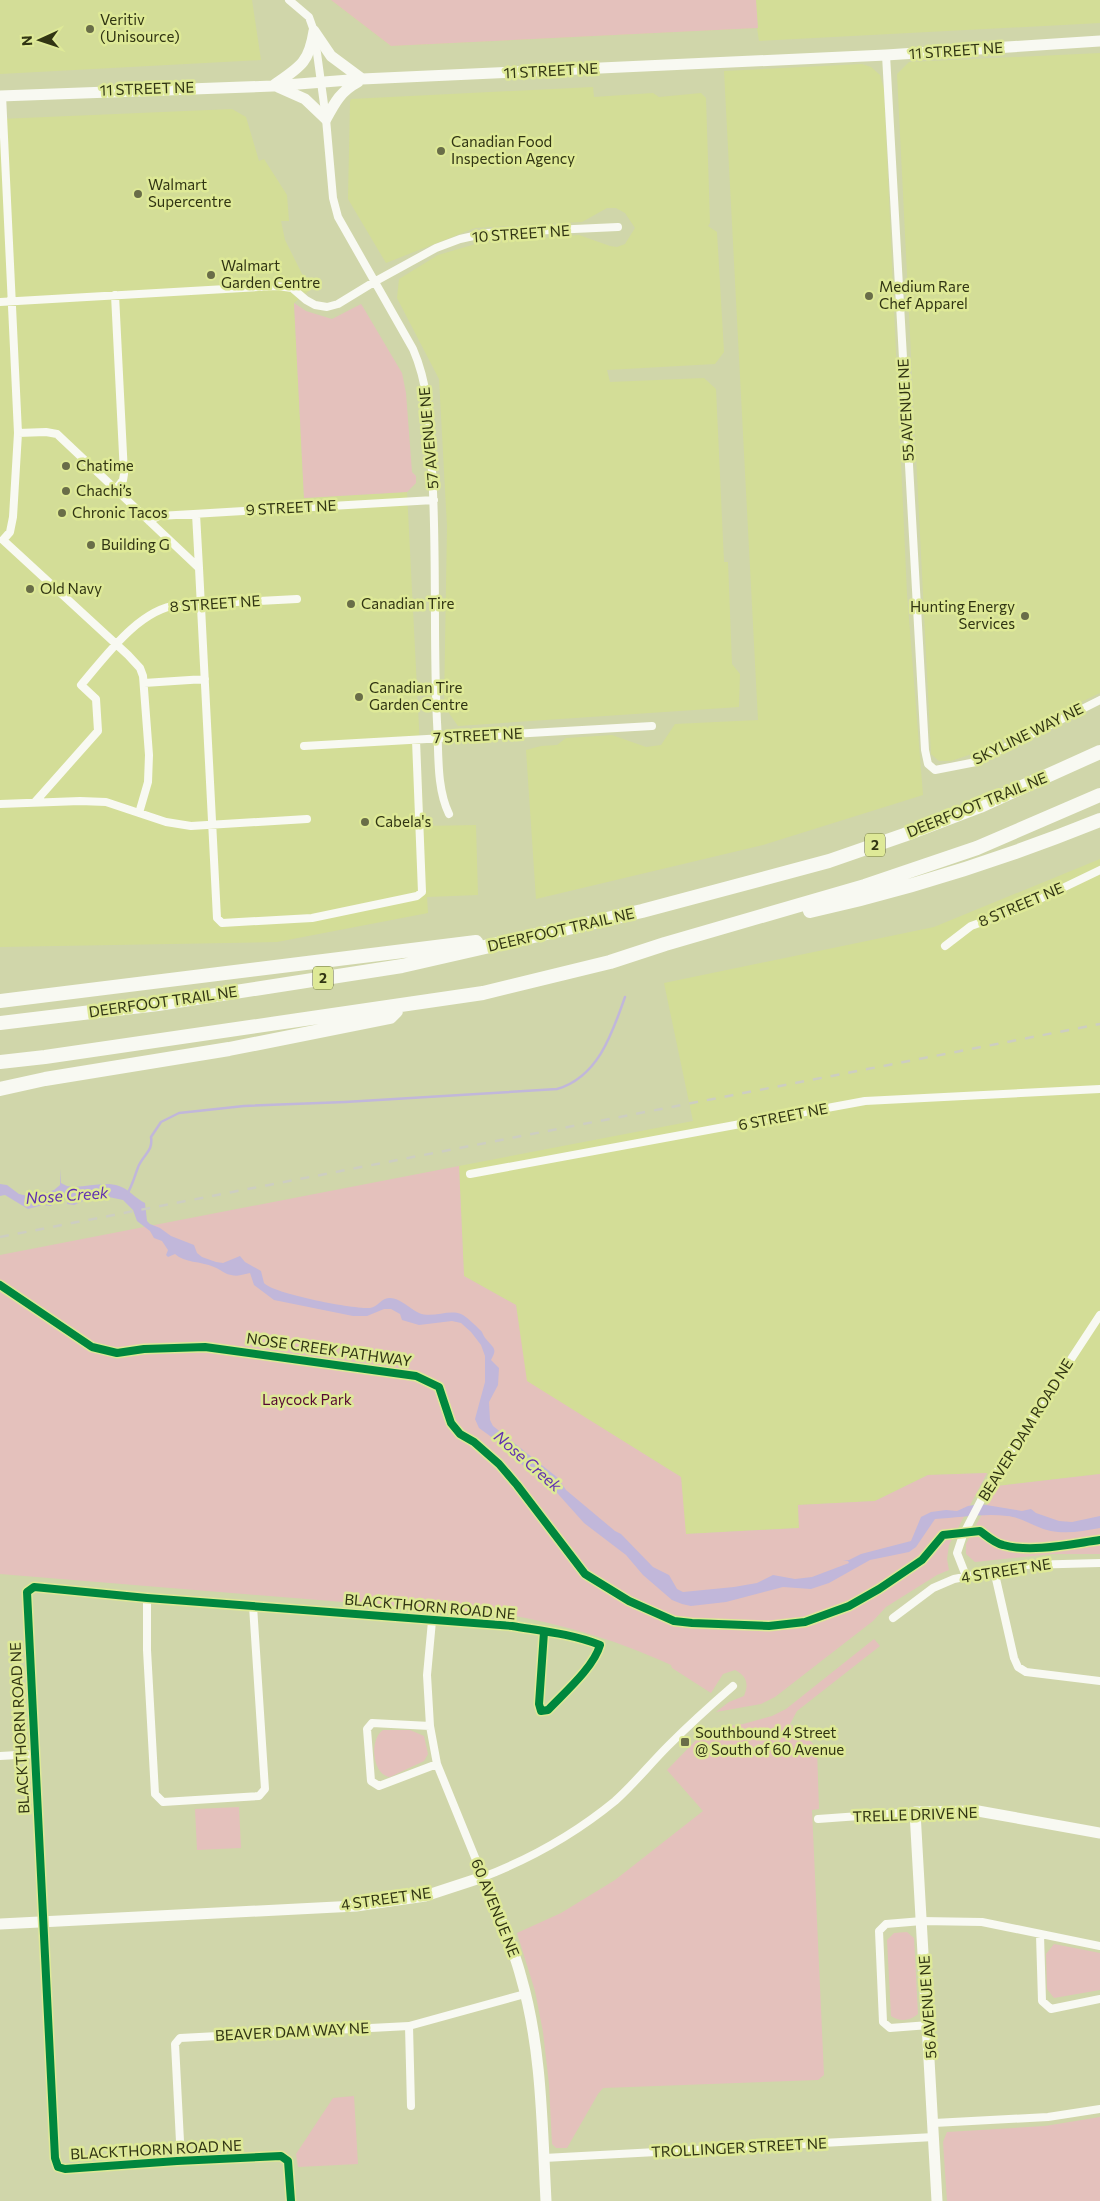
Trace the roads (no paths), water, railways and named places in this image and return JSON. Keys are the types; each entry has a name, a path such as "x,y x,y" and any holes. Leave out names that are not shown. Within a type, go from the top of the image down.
{"highway":[{"name":"DEERFOOT TRAIL NE","path":"0,1023 158,1004 402,966 642,912 829,861 904,835 980,806 1100,752"},
{"name":"2","path":"0,1062 45,1058 484,993 610,962 665,944 866,886 977,848 1100,795"},
{"path":"665,944 869,898 977,865 1100,820"},
{"path":"0,1001 481,941 622,911 642,912"},
{"path":"0,993 70,987 128,986"},
{"path":"0,1089 45,1079 229,1049 390,1017 402,1006"}],"street":[{"path":"273,86 305,98 326,118 338,97 346,89 362,80 330,56 314,31 309,17 289,0"},
{"path":"273,86 300,66 311,51 314,31"},
{"name":"57 AVENUE NE","path":"314,31 326,118 333,198 345,232 413,349 422,370 428,399 434,500 435,673 441,798 449,814"},
{"name":"11 STREET NE","path":"1,95 273,86 321,82 886,55 1100,42"},
{"name":"55 AVENUE NE","path":"886,55 924,750 928,764"},
{"path":"1,95 18,433 14,512 10,532 2,541 135,661 140,668 144,682 149,767 148,782 139,813"},
{"name":"10 STREET NE","path":"0,302 277,286 292,288 315,305 327,306 338,304 436,248 460,239 487,233 618,228"},
{"path":"115,295 124,474 123,480 116,489"},
{"path":"18,433 46,432 57,434 199,568"},
{"name":"9 STREET NE","path":"150,521 159,516 434,500"},
{"path":"196,514 217,918 222,923 312,918 417,896 422,892 416,740"},
{"name":"8 STREET NE","path":"35,802 98,731 96,700 81,685 116,644 159,609 172,605 297,599"},
{"path":"144,682 205,679"},
{"name":"SKYLINE WAY NE","path":"928,764 935,770 976,762 1100,700"},
{"name":"7 STREET NE","path":"304,746 652,726"},
{"path":"0,804 106,802 178,824 307,819"},
{"name":"8 STREET NE","path":"944,946 971,926 1019,909 1100,870"},
{"name":"6 STREET NE","path":"470,1174 865,1101 1100,1089"},
{"name":"BEAVER DAM ROAD NE","path":"966,1576 957,1553 963,1535 991,1481 1100,1315"},
{"name":"4 STREET NE","path":"893,1618 933,1588 944,1582 966,1576 1026,1565 1100,1563"},
{"path":"994,1570 1014,1658 1018,1667 1026,1672 1100,1681"},
{"name":"BLACKTHORN ROAD NE","path":"291,2201 288,2161 281,2156 181,2161 66,2170 58,2167 55,2158 27,1592 34,1587 147,1598 512,1626 573,1636 600,1646 597,1655 578,1677 548,1710 542,1711 539,1704 544,1632"},
{"path":"147,1598 155,1794 164,1802 259,1796 265,1789 253,1606"},
{"name":"60 AVENUE NE","path":"432,1621 427,1676 430,1726 437,1764 506,1932 522,1977 535,2039 546,2201"},
{"name":"4 STREET NE","path":"0,1924 356,1906 425,1896 505,1868 556,1842 600,1812 634,1782 694,1721 733,1686"},
{"path":"430,1726 372,1723 367,1729 371,1781 379,1786 437,1764"},
{"path":"0,1756 35,1754"},
{"name":"TRELLE DRIVE NE","path":"818,1819 915,1812 978,1811 1100,1833"},
{"name":"56 AVENUE NE","path":"915,1812 929,2025 937,2201"},
{"path":"929,2025 890,2028 883,2022 879,1931 886,1924 982,1922 1100,1946"},
{"path":"1040,1935 1042,2001 1051,2009 1100,1999"},
{"name":"BEAVER DAM WAY NE","path":"181,2161 175,2044 180,2038 409,2026 525,1994"},
{"path":"409,2026 411,2106"},
{"path":"934,2123 1048,2117 1100,2109"},
{"name":"TROLLINGER STREET NE","path":"544,2158 934,2137"}],"water":[{"name":"Nose Creek","path":"61,1169 61,1183 67,1186 113,1184 123,1187 145,1203 147,1221 150,1224 171,1236 194,1245 197,1253 202,1257 216,1262 223,1263 240,1256 245,1262 261,1271 264,1283 282,1292 361,1308 370,1308 384,1299 393,1298 424,1315 458,1313 463,1315 481,1331 493,1346 494,1350 491,1360 499,1368 498,1385 489,1402 490,1420 493,1426 558,1478 566,1490 621,1534 653,1567 669,1575 677,1589 683,1592 757,1583 773,1575 795,1579 812,1577 849,1563 848,1561 843,1561 861,1554 911,1541 921,1517 931,1512 957,1511 968,1506 980,1504 1022,1511 1031,1509 1036,1513 1059,1521 1072,1522 1100,1516 1100,1528 1076,1532 1052,1531 1015,1517 998,1515 935,1519 916,1547 909,1552 870,1560 829,1583 811,1589 783,1587 726,1602 691,1606 682,1604 672,1600 643,1575 626,1555 584,1523 550,1485 527,1470 508,1449 479,1428 475,1419 485,1382 485,1356 481,1345 461,1323 452,1321 419,1325 402,1320 400,1314 391,1309 384,1309 367,1316 353,1316 274,1300 254,1285 250,1273 239,1276 231,1275 209,1265 183,1259 175,1254 168,1257 166,1255 168,1250 162,1241 154,1238 150,1231 137,1221 133,1210 123,1200 104,1196 74,1205 67,1204 68,1200 61,1198 51,1206 43,1205 28,1209 5,1195 0,1196 0,1184 7,1185 19,1194 32,1197 54,1190 60,1185"}],"waterway":[{"path":"127,1194 139,1165 150,1149 151,1137 161,1122 179,1113 244,1106 557,1089 583,1075 602,1052 615,1025 625,997"}],"railway":[{"path":"0,1237 1100,1024"}],"place":[{"name":"Veritiv (Unisource)","path":"90,29"},
{"name":"Canadian Food Inspection Agency","path":"441,151"},
{"name":"Walmart Supercentre","path":"138,194"},
{"name":"Walmart Garden Centre","path":"211,275"},
{"name":"Medium Rare Chef Apparel","path":"869,296"},
{"name":"Chatime","path":"66,466"},
{"name":"Chachi’s","path":"66,491"},
{"name":"Chronic Tacos","path":"62,513"},
{"name":"Building G","path":"91,545"},
{"name":"Old Navy","path":"30,589"},
{"name":"Canadian Tire","path":"351,604"},
{"name":"Hunting Energy Services","path":"1025,616"},
{"name":"Canadian Tire Garden Centre","path":"359,697"},
{"name":"Cabela's","path":"365,822"},
{"name":"Southbound 4 Street @ South of 60 Avenue","path":"685,1742"}],"park label":[{"name":"Laycock Park","path":"307,1400"}]}
